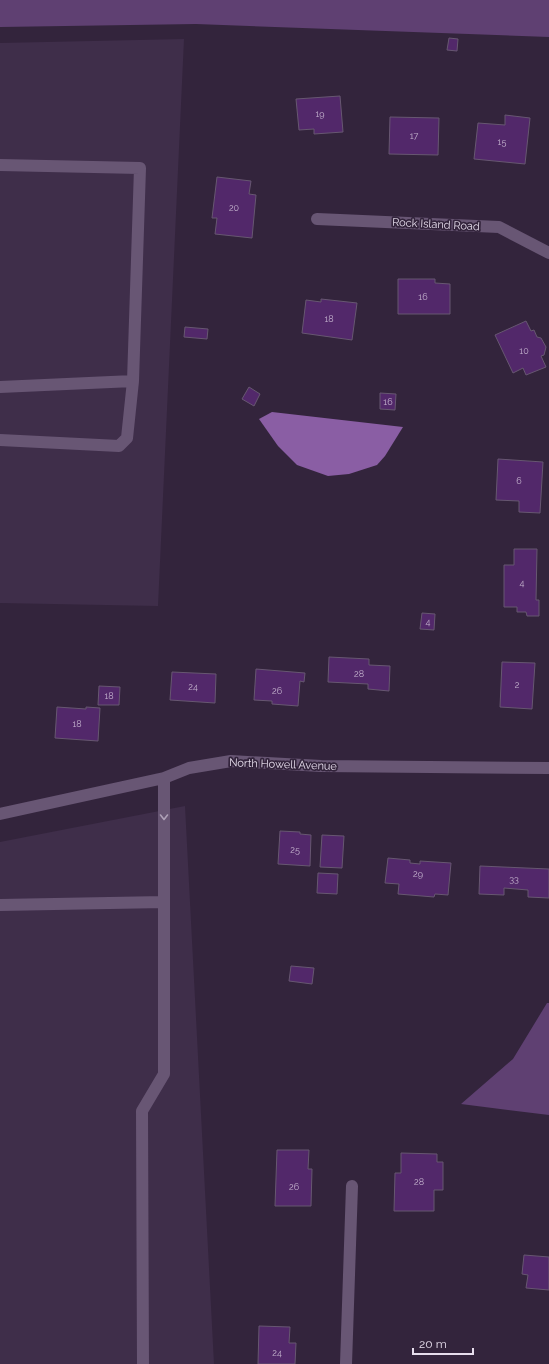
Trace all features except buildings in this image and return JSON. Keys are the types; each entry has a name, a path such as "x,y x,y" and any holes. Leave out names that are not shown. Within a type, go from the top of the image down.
{"street":[{"path":"0,165 140,168 132,381 127,438 119,446 0,440"},
{"name":"Rock Island Road","path":"317,219 499,227 549,253"},
{"path":"0,387 132,381"},
{"name":"North Howell Avenue","path":"0,814 164,778 189,768 231,761 321,766 549,768"},
{"path":"143,1364 142,1111 164,1074 164,778"},
{"path":"0,906 164,902"},
{"path":"346,1364 352,1186"}],"shaded area":[{"path":"0,0 549,0 549,37 196,24 0,27"},
{"path":"184,39 158,606 0,603 0,43"},
{"path":"272,412 403,427 385,456 377,465 349,474 328,476 297,465 278,446 259,419"},
{"path":"185,806 214,1364 0,1364 0,842"},
{"path":"547,1003 549,1003 549,1115 461,1104 513,1059"}]}
